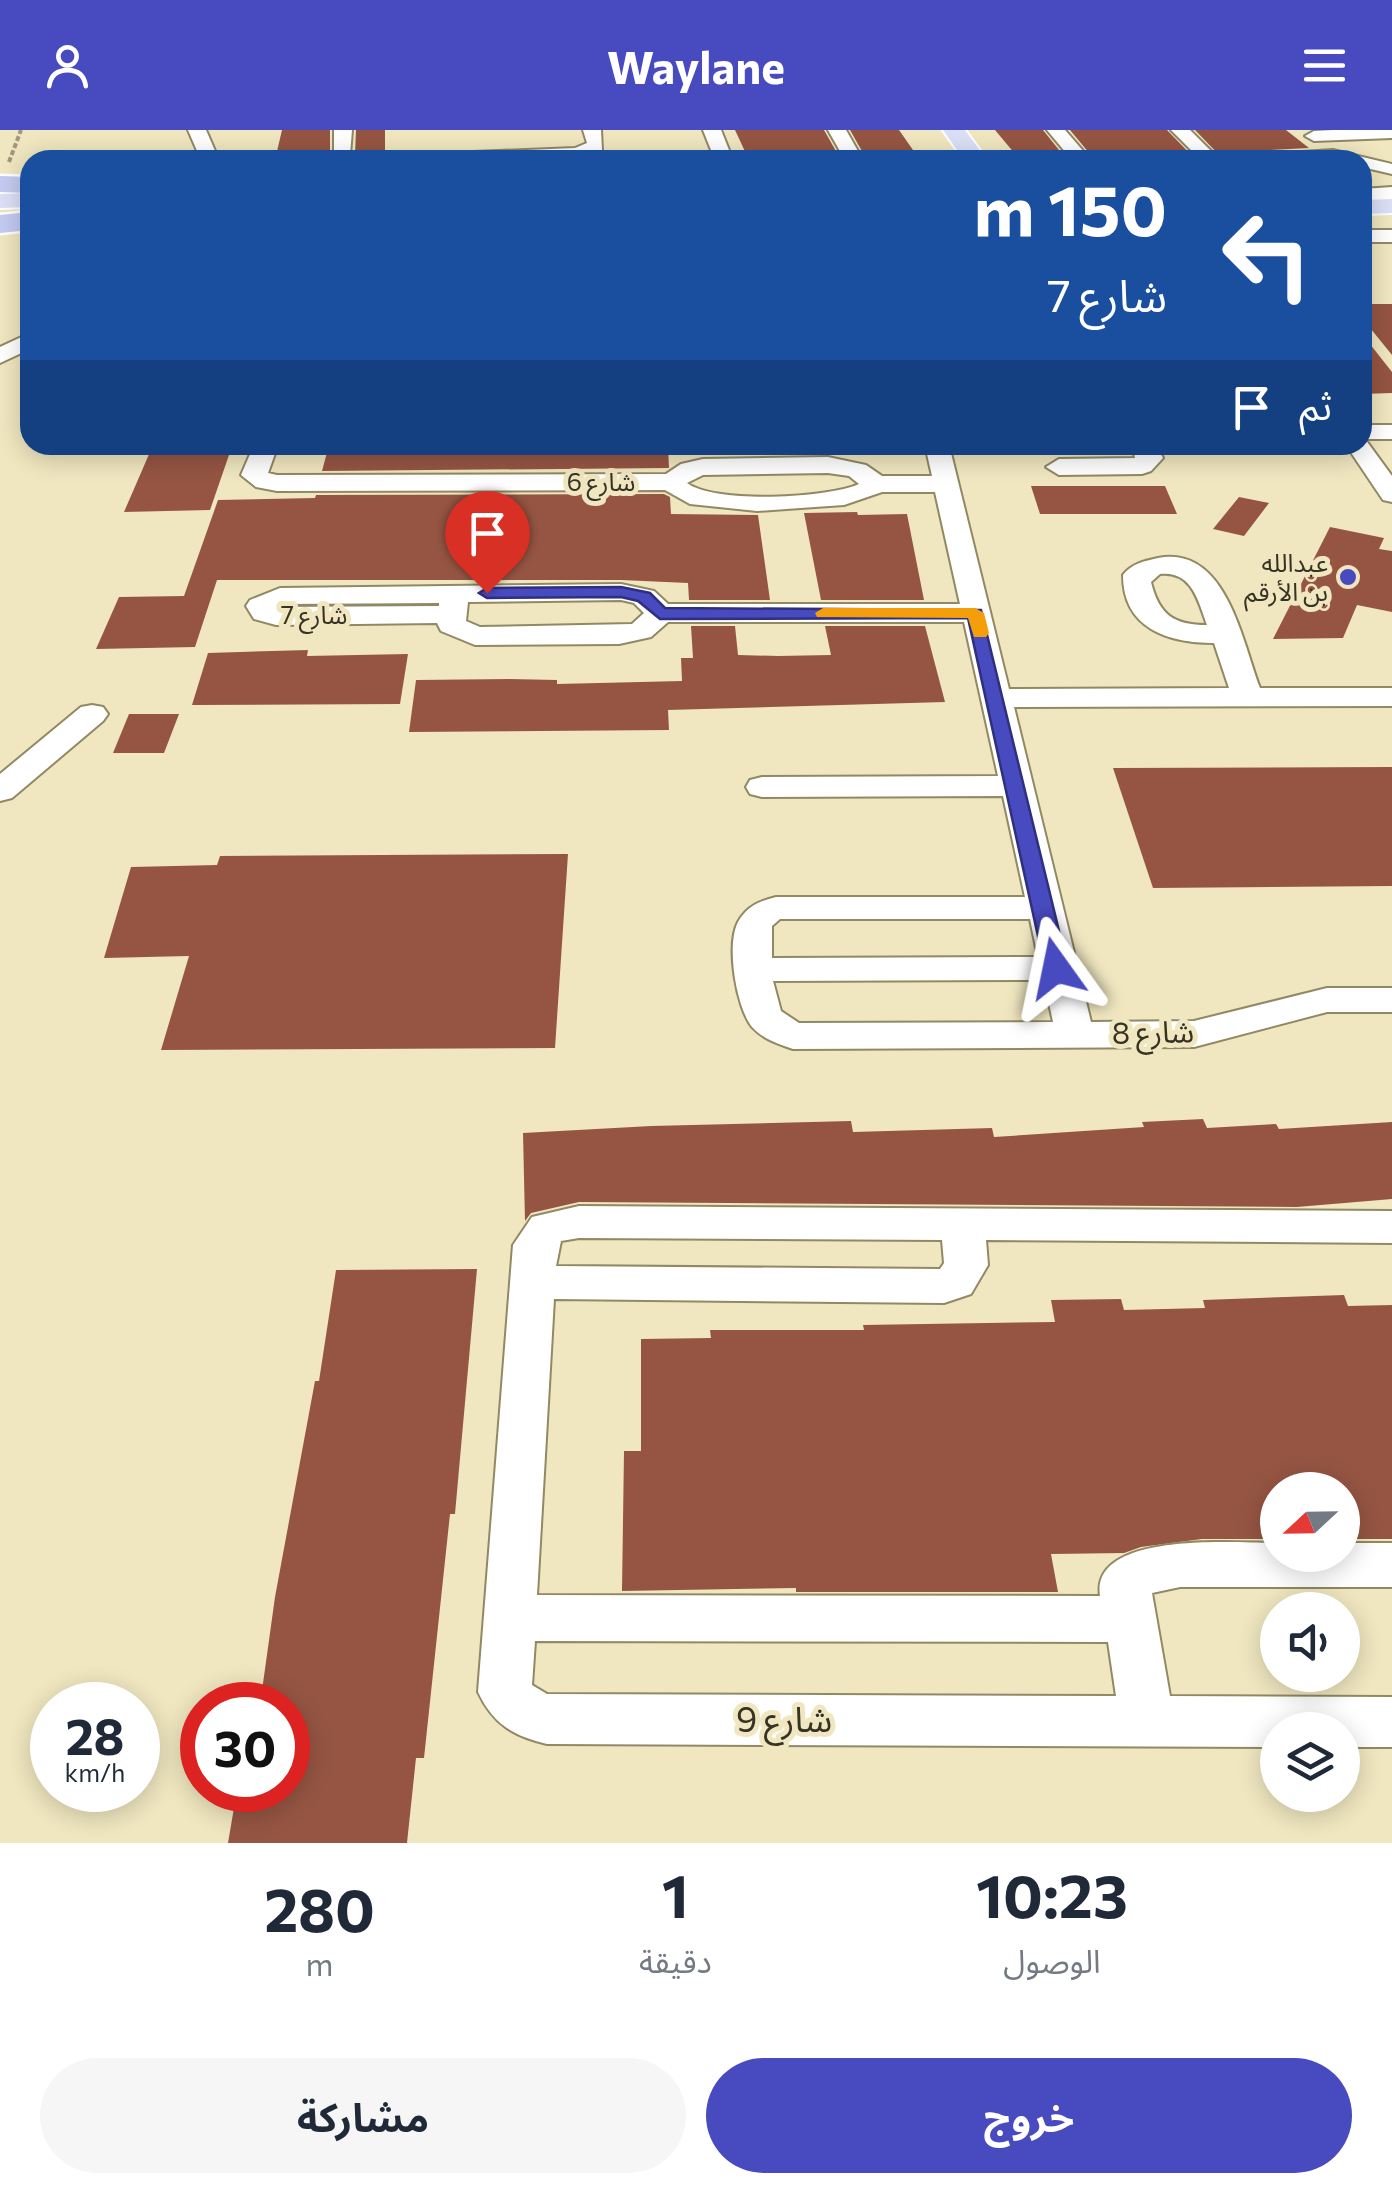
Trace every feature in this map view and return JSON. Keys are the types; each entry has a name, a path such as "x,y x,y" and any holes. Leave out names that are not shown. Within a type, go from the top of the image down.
{"street":[{"path":"1056,130 1073,150"},
{"path":"1180,130 1201,150"},
{"path":"1308,133 1392,133"},
{"path":"1308,133 1327,150"},
{"name":"شارع 6","path":"261,455 254,475 265,482 672,482 688,495 715,501 849,499 872,491 862,466"},
{"name":"شارع 8","path":"940,455 1056,968 1075,1034 1194,1034 1327,1000 1392,1000"},
{"path":"1059,468 1142,466 1149,455"},
{"path":"1365,455 1392,494"},
{"name":"شارع 6","path":"862,466 944,484"},
{"name":"شارع 7","path":"453,604 280,596 260,606 264,613 276,616 453,604 621,592 644,597 660,614"},
{"name":"شارع 7","path":"453,604 451,625 457,631 493,636 619,634 641,631 660,614 975,613"},
{"path":"1224,634 1248,698"},
{"path":"996,698 1392,697"},
{"path":"0,791 92,714"},
{"path":"762,787 1016,786"},
{"path":"1044,908 776,908 765,912 754,926 758,1009 766,1024 793,1036 1075,1034"},
{"path":"755,970 1056,968"},
{"name":"شارع 9","path":"1392,1227 562,1223 547,1228 539,1237 532,1282 504,1692 514,1706 530,1716 547,1719 1392,1722"},
{"path":"532,1282 944,1286 956,1282 966,1265 963,1224"},
{"path":"1147,1720 1124,1588 1137,1574 1160,1567 1392,1564"},
{"path":"507,1618 1130,1619"}],"building":[{"path":"282,130 330,130 330,150 277,150"},
{"path":"356,130 385,130 385,150 355,150"},
{"path":"735,130 824,130 835,150 744,150"},
{"path":"850,130 899,130 913,150 861,150"},
{"path":"995,130 1043,130 1059,150 1012,150"},
{"path":"1070,130 1167,130 1186,150 1087,150"},
{"path":"1195,130 1286,130 1309,148 1272,150 1214,150"},
{"path":"1372,304 1392,304 1392,355 1372,330"},
{"path":"1372,347 1392,372 1392,393 1372,394"},
{"path":"149,455 229,455 210,510 124,512"},
{"path":"326,455 668,455 669,468 322,471"},
{"path":"1031,486 1165,486 1177,514 1040,514"},
{"path":"316,495 670,497 671,514 758,515 770,600 689,600 688,583 621,580 217,580 195,647 96,649 119,597 184,596 218,500"},
{"path":"1239,497 1269,503 1244,536 1213,529"},
{"path":"804,513 907,514 924,600 821,600"},
{"name":"عبدالله بن الأرقم","path":"1330,527 1384,538 1379,549 1392,551 1392,612 1357,605 1343,638 1273,639"},
{"path":"691,626 735,626 738,655 778,656 831,655 825,626 925,626 945,702 668,710 669,730 409,732 416,680 557,680 557,684 682,681 681,658 693,658"},
{"path":"308,650 307,656 408,654 400,704 192,705 208,653"},
{"path":"129,714 179,714 164,753 113,753"},
{"path":"1392,767 1392,886 1153,888 1113,768"},
{"path":"568,854 555,1048 161,1050 189,956 104,958 131,867 217,865 220,856"},
{"path":"1203,1119 1207,1128 1276,1124 1279,1129 1392,1122 1392,1199 1297,1207 579,1202 531,1213 525,1221 523,1133 851,1121 853,1132 992,1128 994,1137"},
{"path":"477,1269 455,1514 450,1514 424,1758 416,1758 407,1843 228,1843 233,1812 310,1812 310,1682 263,1682 275,1597 315,1381 319,1381 336,1270"},
{"path":"1344,1295 1348,1306 1392,1305 1392,1539 1360,1539 1360,1472 1260,1472 1260,1539 1202,1539 1124,1553 1051,1554 1058,1592 796,1592 796,1588 622,1591 624,1451 641,1451 641,1339 711,1338 710,1330 864,1330 863,1325 1055,1322 1051,1300 1121,1299 1124,1310 1205,1308 1203,1300"}],"slow traffic":[{"path":"823,613 975,613 980,633"}],"place":[{"name":"عبدالله بن الأرقم","path":"1348,577"}],"route":[{"path":"487,593 621,592 644,597 660,614 975,613 1056,968"}]}
